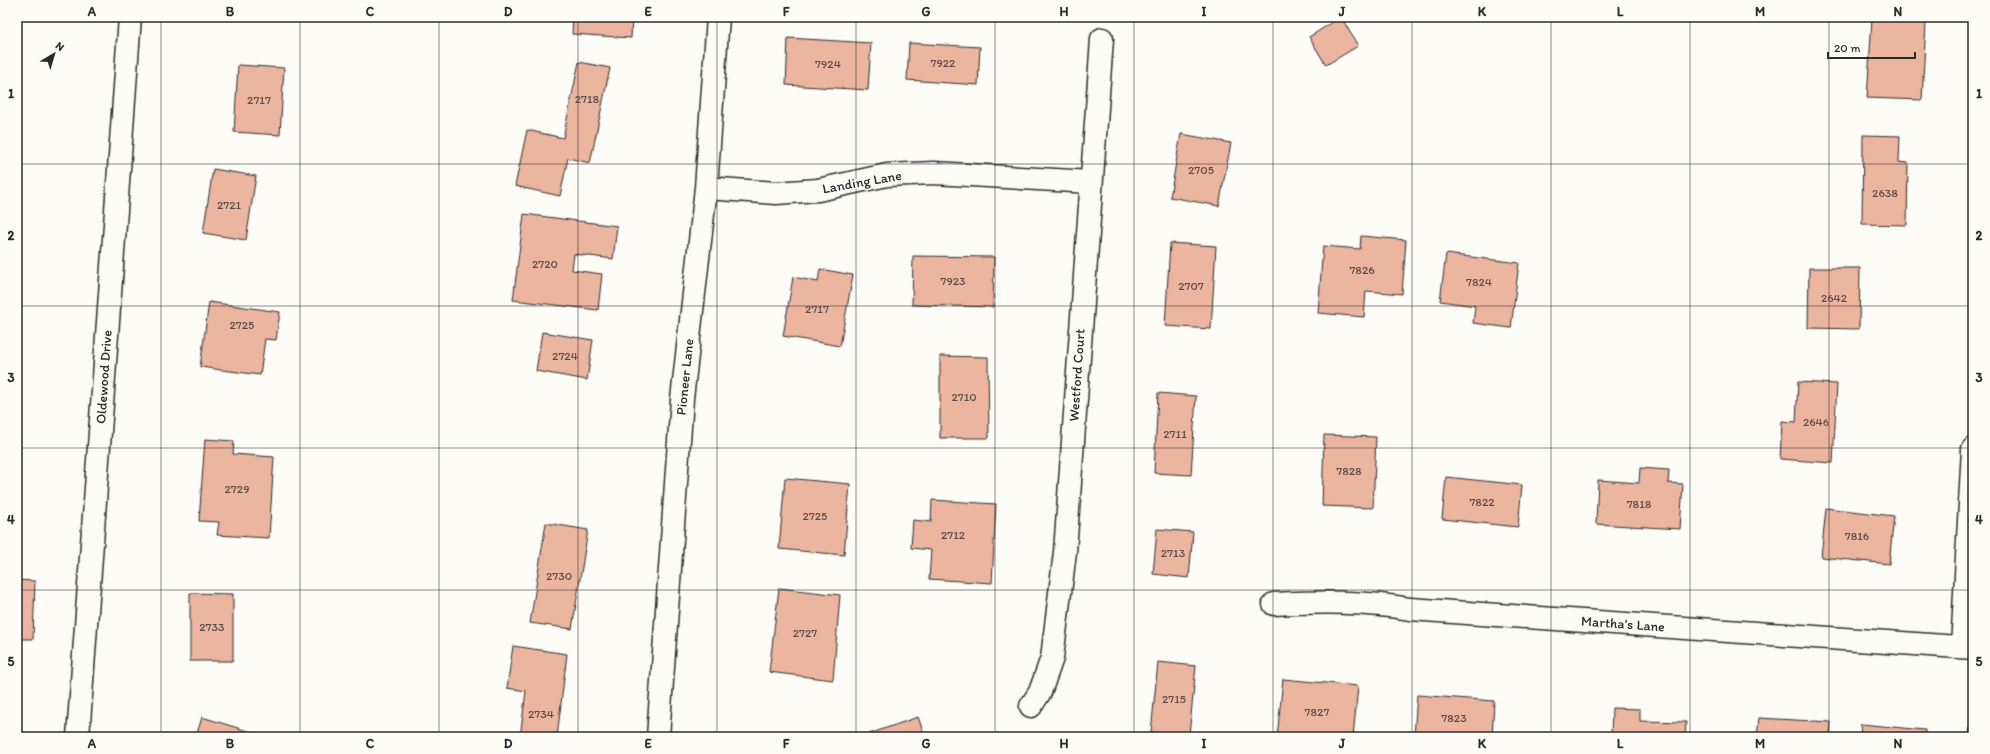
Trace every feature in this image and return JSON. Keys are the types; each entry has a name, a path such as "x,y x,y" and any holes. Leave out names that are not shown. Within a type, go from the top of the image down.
{"street":[{"name":"Oldewood Drive","path":"78,737 130,17"},
{"name":"Pioneer Lane","path":"658,737 682,399 706,188 718,17"},
{"name":"Westford Court","path":"1031,706 1040,692 1052,658 1065,552 1102,39"},
{"name":"Landing Lane","path":"706,188 776,193 818,190 887,175 934,173 1091,182"},
{"path":"1967,647 1973,449"},
{"name":"Martha's Lane","path":"1274,604 1315,602 1382,604 1410,609 1967,647"}],"building":[{"path":"573,17 632,17 631,38 572,34"},
{"path":"1341,17 1358,46 1326,65 1309,37"},
{"path":"1872,19 1926,23 1922,100 1867,98"},
{"path":"788,38 871,43 868,90 786,85"},
{"path":"909,43 980,47 978,85 907,80"},
{"path":"579,62 610,68 590,163 568,158 560,196 515,186 527,130 563,138"},
{"path":"238,65 284,68 280,135 234,132"},
{"path":"1181,134 1231,143 1219,206 1170,197"},
{"path":"1863,135 1900,136 1899,162 1908,163 1907,225 1862,224"},
{"path":"213,169 256,176 246,240 203,233"},
{"path":"524,214 617,226 613,259 574,254 572,270 602,274 598,310 513,300"},
{"path":"1361,236 1406,240 1402,294 1366,291 1364,317 1318,313 1323,246 1360,249"},
{"path":"1170,243 1216,246 1211,329 1165,326"},
{"path":"1446,254 1519,263 1511,328 1473,323 1475,306 1440,301"},
{"path":"913,256 994,257 993,307 912,305"},
{"path":"1809,268 1860,268 1859,329 1808,328"},
{"path":"820,269 853,275 840,346 783,336 793,277 818,282"},
{"path":"209,302 280,312 276,340 265,339 260,375 200,367"},
{"path":"542,332 593,340 587,380 536,371"},
{"path":"940,356 988,357 989,438 940,438"},
{"path":"1798,382 1837,384 1833,463 1780,459 1782,421 1796,422"},
{"path":"1158,393 1196,396 1191,475 1154,473"},
{"path":"1324,435 1376,437 1373,508 1322,506"},
{"path":"205,439 234,441 233,454 274,457 269,538 217,535 219,522 199,521"},
{"path":"1640,468 1669,470 1668,483 1683,484 1680,529 1596,524 1598,480 1639,483"},
{"path":"1446,477 1522,485 1518,527 1442,519"},
{"path":"785,478 850,484 844,555 779,549"},
{"path":"932,500 996,504 992,583 929,579 931,550 911,548 913,520 931,522"},
{"path":"1826,508 1894,516 1889,564 1821,557"},
{"path":"546,523 588,530 572,629 530,623"},
{"path":"1157,529 1193,532 1189,578 1153,574"},
{"path":"17,580 35,581 33,639 17,639"},
{"path":"779,588 840,595 833,680 769,672"},
{"path":"190,593 233,594 233,661 190,661"},
{"path":"513,646 567,654 557,737 520,737 526,691 507,688"},
{"path":"1158,662 1196,666 1189,735 1151,732"},
{"path":"1283,679 1358,686 1353,737 1277,737"},
{"path":"1417,695 1494,701 1492,737 1414,736"},
{"path":"1612,708 1640,709 1640,721 1686,722 1685,737 1611,737"},
{"path":"202,717 267,737 196,737"},
{"path":"918,717 925,737 870,737 869,734"},
{"path":"1759,718 1831,722 1830,737 1757,737"},
{"path":"1861,724 1925,730 1925,737 1860,737"},
{"path":"1970,724 1973,725 1973,737 1969,737"}]}
